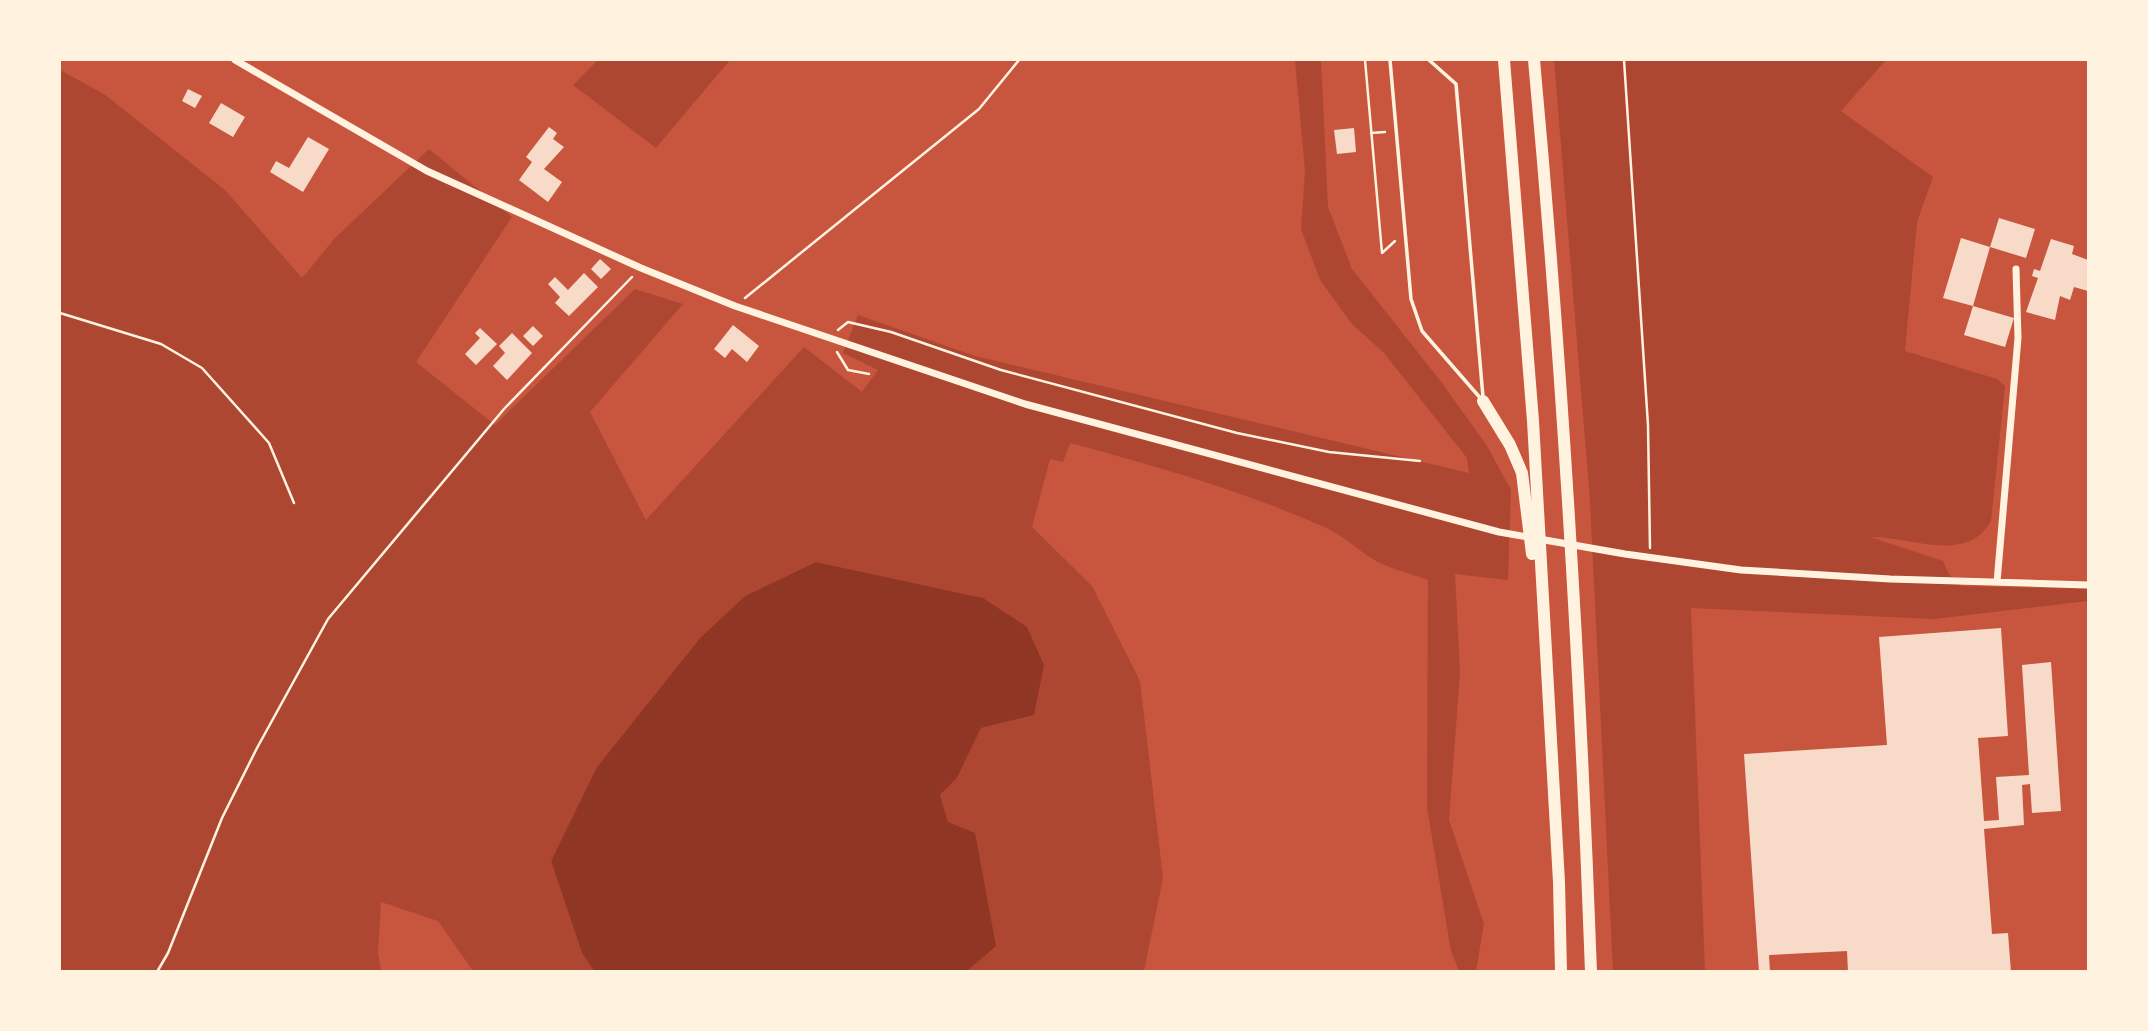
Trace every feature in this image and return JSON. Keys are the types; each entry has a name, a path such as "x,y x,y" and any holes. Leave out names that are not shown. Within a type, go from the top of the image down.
{"highway":[{"path":"1504,60 1534,421 1559,882 1560,971"},
{"path":"1534,60 1567,459 1582,716 1591,971"},
{"path":"1483,401 1510,444 1522,473 1544,638"}],"street":[{"path":"235,60 426,171 641,268 735,306 1025,404 1499,532 1625,554 1741,570 2088,585"},
{"path":"1997,582 2018,338 2016,269"}],"lane":[{"path":"1390,60 1411,299 1422,331 1483,401"},
{"path":"1429,60 1456,84 1483,401"}],"path":[{"path":"735,306 979,108 1019,60"},
{"path":"1365,60 1382,253 1405,232"},
{"path":"1624,60 1648,425 1650,558"},
{"path":"1371,133 1395,132"},
{"path":"157,971 168,953 228,806 328,619 504,409 641,268"},
{"path":"60,313 161,344 202,368 269,443 294,503"},
{"path":"869,374 848,370 830,336 848,322 891,332 1000,370 1237,433 1329,452 1420,461"}],"shaded area":[{"path":"598,60 730,60 656,148 573,85"},
{"path":"1295,60 1321,60 1328,207 1352,269 1442,383 1487,446 1511,490 1508,580 1455,574 1460,673 1449,820 1484,924 1476,971 1459,971 1451,951 1427,807 1428,580 1378,562 1331,530 1262,502 1167,470 1070,443 1063,462 1050,459 1032,527 1092,586 1140,681 1163,878 1144,971 967,971 948,822 940,795 957,778 981,728 1034,715 983,598 816,562 745,596 700,638 597,767 551,861 582,953 594,971 473,971 438,921 381,902 378,953 381,971 60,971 60,70 104,94 225,190 302,278 335,238 429,149 512,217 416,362 495,425 635,289 683,304 590,412 646,520 804,347 862,392 878,370 843,353 858,315 975,356 1469,473 1467,458 1384,353 1352,324 1320,280 1301,229 1305,171"},
{"path":"1554,60 1886,60 1841,111 1933,177 1917,222 1905,351 1997,379 2005,386 1991,521 1980,534 1967,542 1952,545 1870,537 1943,561 1949,574 1961,586 2088,589 2088,601 1934,619 1691,608 1705,971 1613,971 1590,501"},
{"path":"816,562 983,598 1027,627 1044,665 1034,715 981,728 957,778 940,795 948,822 975,833 996,946 967,971 594,971 582,953 551,861 597,767 700,638 745,596"}],"building":[{"path":"188,89 202,96 195,108 182,101"},
{"path":"221,103 245,117 233,137 209,123"},
{"path":"549,127 557,133 553,139 564,147 544,169 562,182 548,202 519,180 532,162 526,157"},
{"path":"1354,128 1356,152 1337,154 1334,130"},
{"path":"308,137 329,149 303,192 270,172 276,161 289,168"},
{"path":"1999,218 2035,229 2026,258 1990,247"},
{"path":"1961,238 1990,247 1973,306 1943,298"},
{"path":"2051,239 2074,246 2072,254 2088,260 2088,291 2074,287 2070,300 2060,296 2055,320 2026,312 2038,278 2032,276 2034,269 2040,271"},
{"path":"600,259 611,269 601,279 591,269"},
{"path":"584,273 598,287 569,316 555,303 560,297 548,284 555,277 568,290"},
{"path":"1973,306 2014,318 2005,347 1964,335"},
{"path":"733,325 759,346 747,362 732,349 725,358 714,349"},
{"path":"533,326 543,336 533,346 523,336"},
{"path":"480,328 497,344 476,365 465,354 480,338 475,333"},
{"path":"512,333 532,353 507,380 493,366 505,353 499,346"},
{"path":"2001,628 2008,736 1978,738 1984,821 1999,820 1996,777 2029,775 2022,665 2051,662 2061,811 2032,813 2030,784 2022,785 2024,825 1984,829 1992,934 2008,933 2011,972 1848,972 1847,951 1769,955 1770,972 1759,972 1744,754 1887,745 1879,637"}]}
